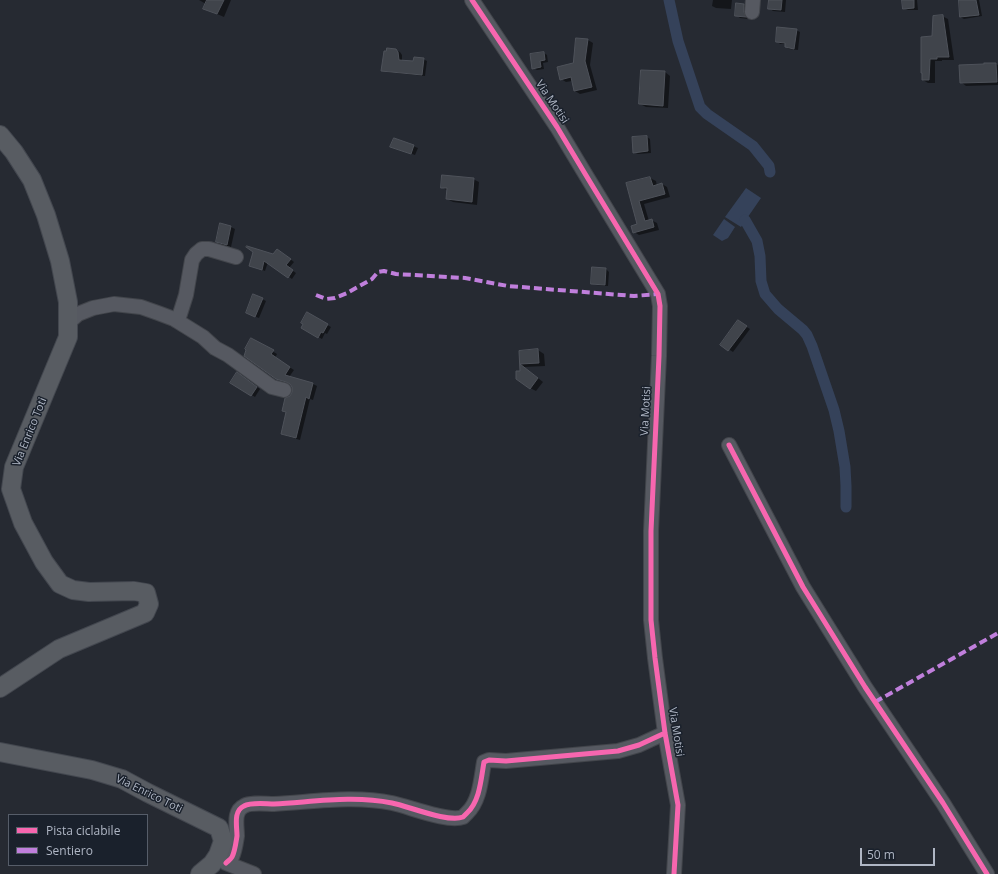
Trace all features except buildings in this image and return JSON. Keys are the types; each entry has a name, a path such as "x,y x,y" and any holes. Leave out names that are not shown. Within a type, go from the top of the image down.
{"main road":[{"name":"Via Enrico Toti","path":"0,135 14,152 32,180 46,215 60,261 68,302 68,337 14,466 11,489 23,523 44,562 60,584 73,590 89,592 134,591 146,593 149,604 145,613 59,649 0,688"},
{"name":"Via Enrico Toti","path":"0,752 92,770 122,778 148,793 219,828 223,841 222,859"},
{"path":"200,874 212,864 222,859"}],"street":[{"name":"Via Motisi","path":"472,0 557,127 658,294 660,306 659,356 650,586 651,620 655,658 665,733 678,806 674,874"},
{"path":"177,321 186,295 192,260 196,254 202,249 209,249 236,258"},
{"path":"68,323 78,314 93,308 114,304 141,307 177,321 272,387 284,390"},
{"path":"730,445 803,587 865,688 942,803 987,874"},
{"path":"222,859 232,858 237,837 236,820 238,810 244,805 257,803 272,804 362,800 391,803 450,818 463,817 472,809 477,798 484,762 488,760 506,761 618,751 639,745 665,733"},
{"path":"222,859 254,874"}],"water":[{"path":"746,188 761,198 741,227 725,217"},
{"path":"724,219 735,227 728,238 722,241 713,235"}],"waterway":[{"path":"669,0 678,41 700,107 707,114 753,146 769,166 770,172"},
{"path":"745,220 757,241 760,256 761,281 765,294 778,309 803,330 812,346 834,410 839,431 845,467 846,507"}],"marked path":[{"path":"316,295 326,299 335,298 372,279 378,272 384,271 396,274 465,278 508,286 634,296 658,294"},
{"path":"875,702 998,633"}],"cycle path":[{"path":"472,0 557,127 658,294 660,306 659,356 651,531 651,620 665,733 678,805 674,874"},
{"path":"729,445 803,587 865,687 943,803 987,874"},
{"path":"226,863 232,858 235,849 237,836 236,819 238,811 247,805 348,799 392,803 448,818 463,817 475,802 484,762 489,760 506,761 618,751 639,745 665,733"}]}
